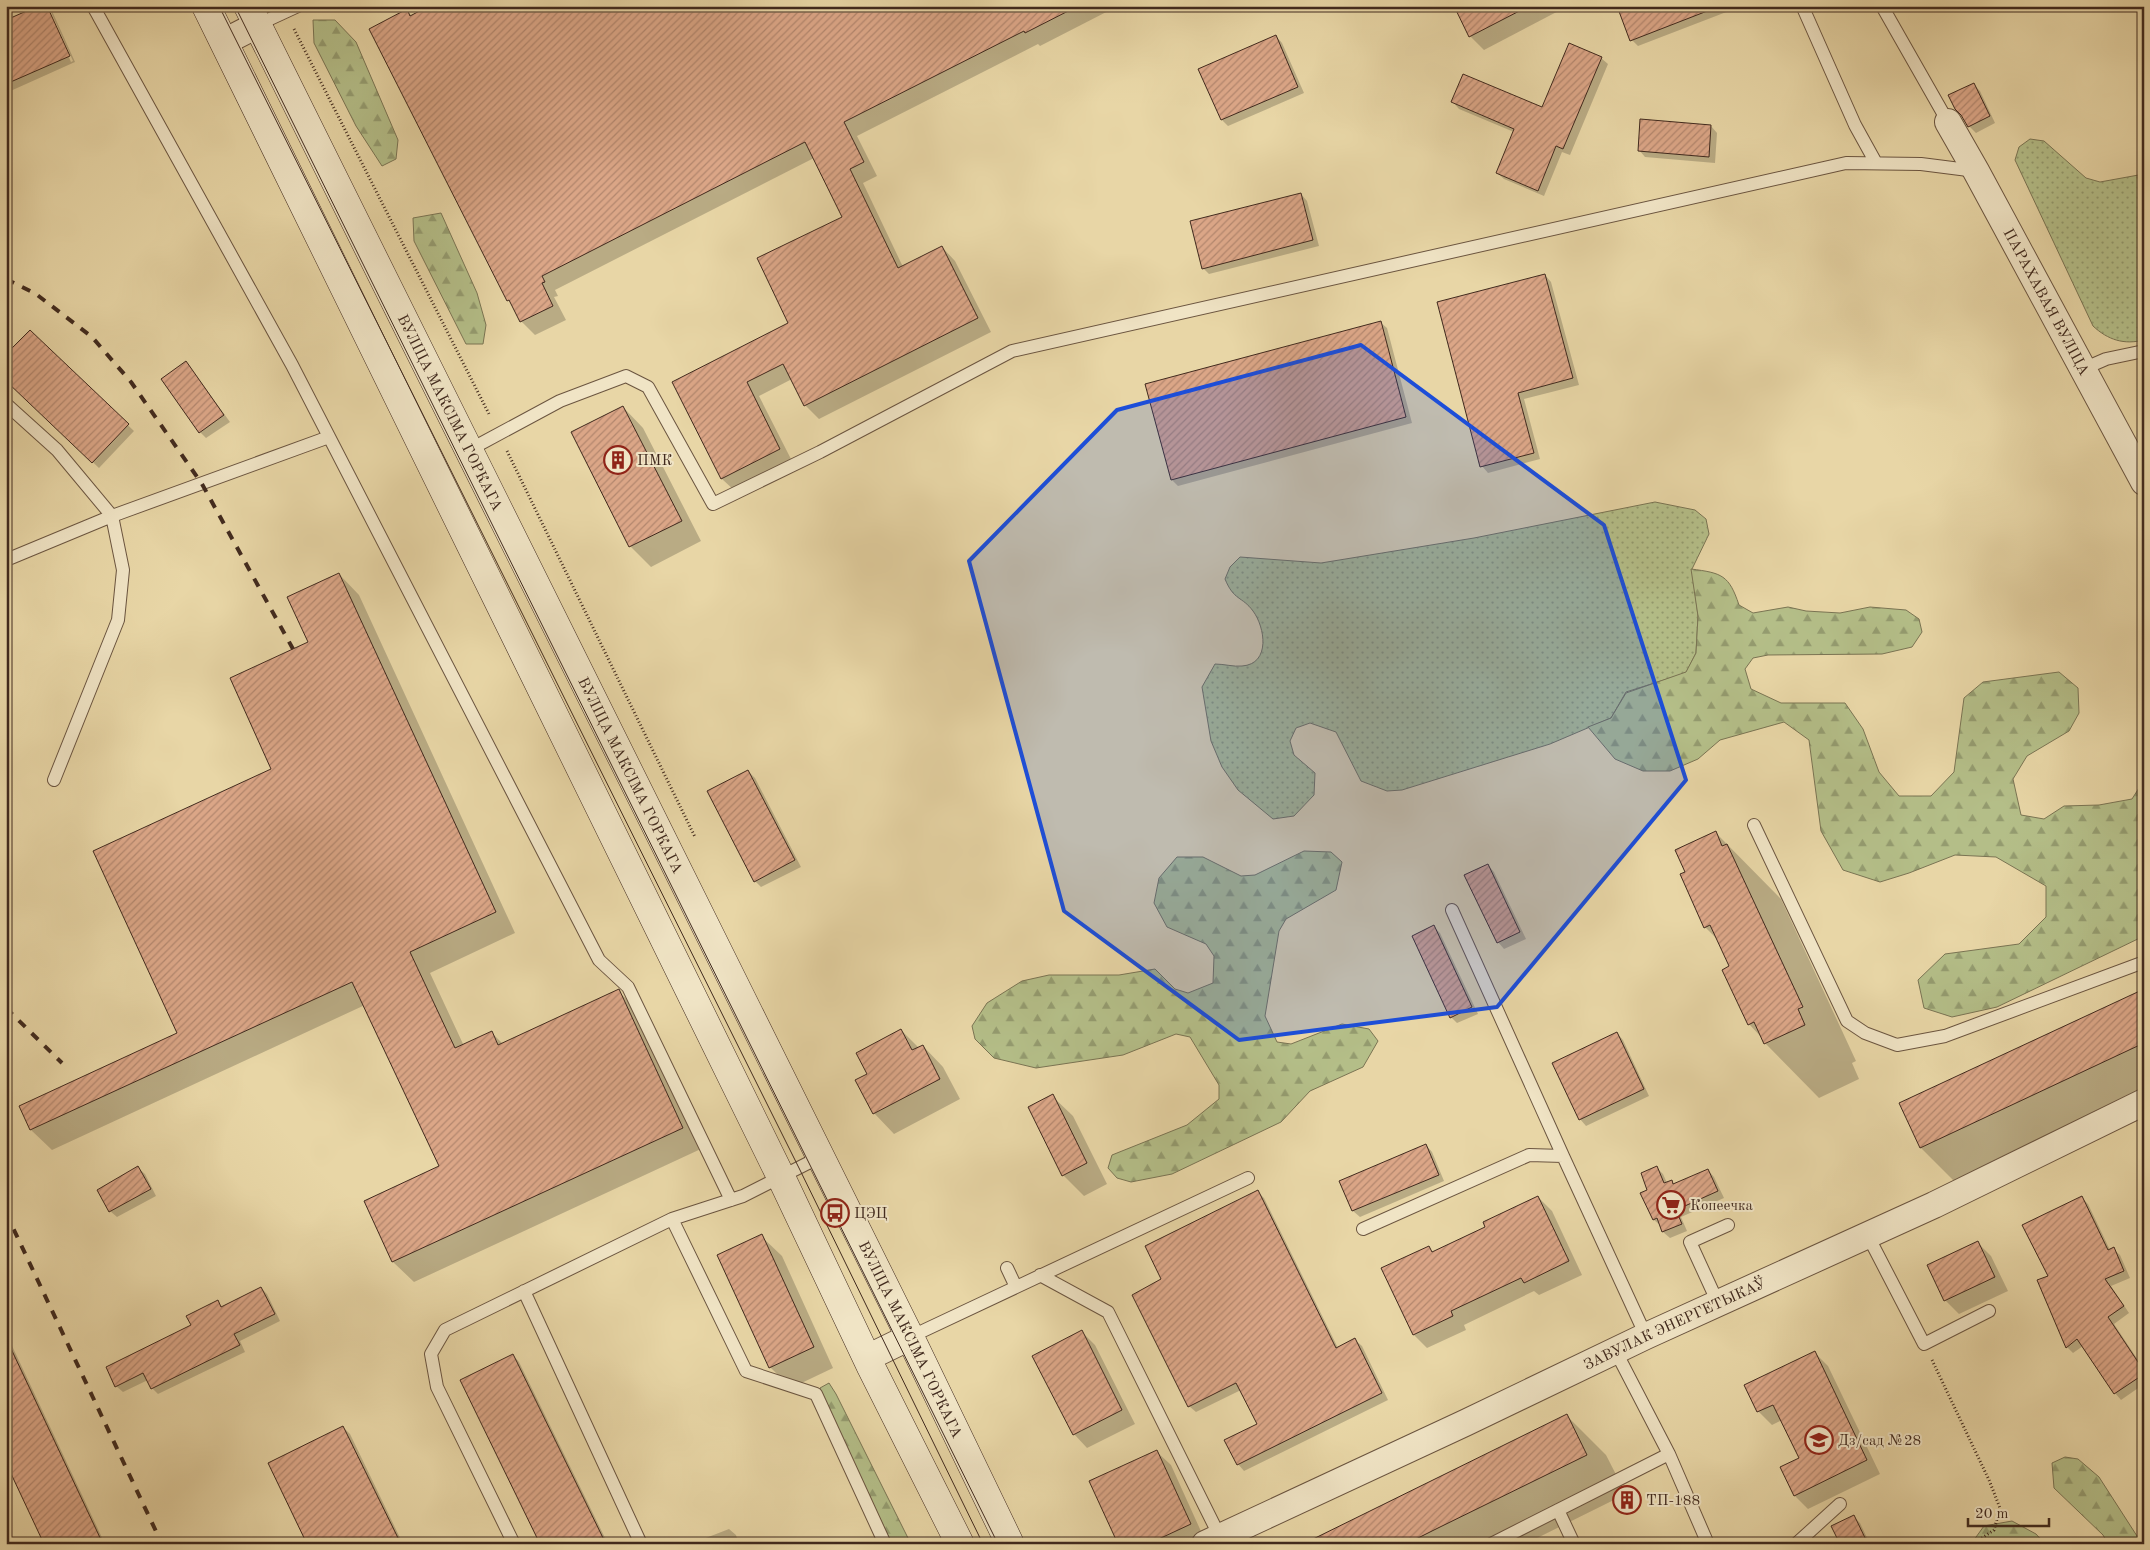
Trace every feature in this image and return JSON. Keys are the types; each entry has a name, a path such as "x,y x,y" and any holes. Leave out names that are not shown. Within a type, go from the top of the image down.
{"main road":[{"path":"206,6 781,1177 867,1358 960,1544"},
{"name":"ВУЛІЦА МАКСІМА ГОРКАГА","path":"252,16 910,1336 1010,1544"}],"street":[{"path":"224,42 252,16"},
{"name":"ПАРАХАВАЯ ВУЛІЦА","path":"1948,122 2144,482"},
{"name":"ЗАВУЛАК ЭНЕРГЕТЫКАЎ","path":"1216,1541 1616,1350 1868,1236 2144,1102"},
{"path":"867,1358 910,1336"}],"lane":[{"path":"93,6 292,365 599,960 628,986 731,1200"},
{"path":"252,16 298,6"},
{"path":"1882,6 1948,122"},
{"path":"1804,10 1855,125 1876,163"},
{"path":"469,450 560,401 626,376 648,387 713,504 820,452 1012,351 1846,163 1921,164 1976,171"},
{"path":"2083,368 2106,359 2144,351"},
{"path":"6,404 57,450 112,516 123,570 118,620 54,780"},
{"path":"6,560 112,516 330,437"},
{"path":"1754,826 1848,1021 1865,1033 1897,1045 1945,1036 2144,962"},
{"path":"1452,910 1646,1336"},
{"path":"1363,1229 1529,1155 1563,1156"},
{"path":"514,1544 437,1387 431,1354 445,1330 672,1219 731,1200 820,1158"},
{"path":"910,1336 1248,1178"},
{"path":"672,1219 746,1371 816,1394 885,1544"},
{"path":"1718,1303 1690,1242 1728,1225"},
{"path":"1868,1236 1924,1344 1989,1311"},
{"path":"1007,1268 1016,1287"},
{"path":"1040,1275 1108,1312 1216,1541"},
{"path":"524,1291 640,1544"},
{"path":"1616,1350 1669,1454 1708,1544"},
{"path":"1490,1544 1669,1454"},
{"path":"1796,1544 1840,1504"},
{"path":"1558,1510 1574,1544"}],"path":[{"path":"1924,1344 1989,1480 2000,1508 1994,1530 1973,1544"}],"highlighted area":[{"path":"1361,345 1604,525 1686,780 1497,1007 1239,1040 1064,911 969,561 1117,410"}],"green space":[{"path":"313,20 335,20 356,42 398,140 396,159 382,166 356,126 314,43"},
{"path":"2030,139 2044,141 2086,178 2100,182 2144,174 2144,340 2130,342 2117,340 2104,335 2093,326 2015,160 2019,147"},
{"path":"441,213 477,293 486,325 483,344 466,344 414,241 413,218"},
{"path":"1655,502 1695,510 1706,519 1709,534 1692,569 1698,616 1696,653 1686,673 1626,692 1611,718 1550,744 1402,790 1387,791 1361,781 1336,732 1310,723 1296,728 1290,741 1294,755 1315,773 1314,795 1294,816 1273,819 1238,790 1222,767 1211,741 1202,687 1215,664 1242,666 1251,664 1258,659 1263,644 1260,626 1253,611 1235,595 1225,579 1230,567 1240,557 1321,563 1474,538"},
{"path":"1691,569 1710,572 1723,577 1732,587 1739,605 1753,613 1788,607 1806,611 1840,613 1870,607 1906,610 1919,619 1922,632 1912,647 1882,654 1768,655 1753,658 1745,669 1751,689 1781,703 1845,703 1863,729 1879,772 1899,796 1931,796 1954,772 1964,698 1983,682 2059,672 2078,688 2079,713 2069,731 2027,756 2013,779 2021,815 2044,819 2064,806 2099,805 2132,799 2144,780 2144,936 1997,1007 1952,1017 1924,1008 1918,980 1945,954 2019,944 2046,917 2046,886 1996,857 1955,855 1880,882 1843,870 1821,831 1809,740 1784,722 1720,740 1698,759 1670,771 1643,771 1615,759 1588,727 1611,718 1626,693 1686,672 1696,653 1698,616"},
{"path":"1304,851 1331,852 1342,862 1336,890 1286,919 1279,931 1265,1016 1277,1042 1291,1044 1342,1024 1369,1029 1378,1041 1363,1067 1310,1091 1281,1122 1172,1174 1131,1182 1117,1178 1108,1168 1112,1155 1187,1125 1219,1099 1219,1085 1190,1037 1176,1034 1123,1055 1036,1068 994,1058 975,1039 972,1026 987,1003 1022,981 1049,975 1119,975 1155,969 1175,989 1188,993 1213,983 1214,956 1206,944 1167,927 1154,903 1159,878 1177,857 1203,857 1241,876 1255,875"},
{"path":"829,1383 911,1544 892,1544 825,1402 820,1388"},
{"path":"2065,1457 2078,1459 2099,1477 2137,1536 2144,1539 2144,1544 2108,1544 2103,1535 2054,1488 2052,1463"},
{"path":"2012,1521 2036,1534 2045,1544 1971,1544 1984,1526"}],"building":[{"path":"38,6 47,6 70,56 6,84 6,20"},
{"path":"429,6 1078,6 1025,33 1024,31 844,122 864,162 850,169 898,268 942,246 978,318 804,406 783,364 747,382 780,449 721,479 672,382 788,323 757,258 842,217 805,142 542,276 545,282 542,283 553,306 520,322 509,300 507,301 369,29 407,9 410,16"},
{"path":"1454,6 1529,6 1469,37"},
{"path":"1617,6 1715,6 1715,8 1630,41"},
{"path":"1276,35 1298,87 1221,120 1198,69"},
{"path":"1569,43 1602,57 1563,149 1556,146 1538,191 1496,173 1514,129 1451,102 1463,74 1542,107"},
{"path":"1974,83 1990,116 1968,127 1948,95"},
{"path":"1640,119 1711,125 1709,157 1638,151"},
{"path":"1301,193 1313,240 1202,269 1190,221"},
{"path":"1545,274 1573,378 1518,393 1534,453 1480,467 1437,302"},
{"path":"1381,321 1406,417 1171,480 1145,384"},
{"path":"30,330 129,424 92,463 6,381 6,354"},
{"path":"186,361 224,415 199,433 161,379"},
{"name":"ПМК","path":"623,406 682,521 629,547 571,432"},
{"path":"339,573 496,912 410,952 455,1048 492,1031 498,1045 619,989 683,1128 392,1262 364,1201 439,1166 352,982 30,1130 19,1106 177,1033 93,851 271,769 230,678 308,642 287,597"},
{"path":"748,770 795,860 754,882 707,791"},
{"path":"1716,831 1722,846 1727,844 1803,1007 1798,1009 1805,1025 1764,1044 1754,1022 1748,1025 1722,970 1729,966 1710,925 1704,928 1680,874 1685,872 1675,850"},
{"path":"1488,864 1520,932 1497,943 1464,875"},
{"path":"1434,925 1472,1007 1450,1018 1412,936"},
{"path":"2144,989 2144,1043 1920,1148 1899,1103"},
{"path":"901,1029 912,1050 923,1045 940,1079 873,1114 855,1080 867,1074 856,1053"},
{"path":"1617,1032 1644,1089 1579,1120 1552,1063"},
{"path":"1053,1094 1087,1163 1062,1176 1028,1107"},
{"path":"1426,1144 1439,1175 1352,1211 1339,1181"},
{"path":"138,1166 151,1189 109,1212 97,1190"},
{"path":"1657,1166 1664,1183 1672,1180 1673,1184 1708,1169 1718,1191 1676,1210 1682,1224 1662,1232 1657,1218 1653,1220 1640,1193 1647,1190 1641,1173"},
{"path":"1258,1190 1336,1348 1355,1338 1382,1393 1237,1465 1224,1440 1257,1424 1236,1383 1188,1407 1132,1295 1161,1279 1145,1246"},
{"path":"1538,1196 1569,1261 1524,1283 1521,1278 1451,1311 1453,1316 1413,1335 1381,1268 1429,1246 1432,1252 1485,1227 1483,1222"},
{"path":"2082,1196 2108,1250 2114,1247 2124,1271 2105,1279 2124,1306 2108,1317 2144,1371 2144,1374 2114,1394 2077,1339 2066,1348 2037,1280 2048,1276 2022,1225"},
{"path":"762,1234 814,1347 769,1368 717,1255"},
{"path":"1978,1241 1995,1277 1944,1301 1927,1265"},
{"path":"261,1287 275,1314 234,1334 240,1345 151,1389 143,1373 115,1387 106,1367 191,1325 186,1316 218,1300 221,1307"},
{"path":"1082,1330 1122,1410 1073,1435 1032,1356"},
{"path":"6,1338 103,1544 44,1544 6,1463"},
{"path":"1815,1351 1867,1460 1794,1496 1780,1467 1799,1458 1773,1405 1757,1412 1744,1385"},
{"path":"513,1354 606,1544 540,1544 460,1380"},
{"path":"1567,1414 1587,1455 1406,1544 1303,1544"},
{"path":"343,1426 401,1544 307,1544 268,1463"},
{"path":"1157,1450 1191,1524 1148,1544 1118,1544 1089,1481"},
{"path":"1854,1515 1868,1544 1840,1544 1831,1526"}],"tram line":[{"path":"219,6 799,1168 983,1544"},
{"path":"235,6 998,1544"}],"railway":[{"path":"6,279 36,294 92,337 131,382 202,484 293,649"},
{"path":"6,1008 62,1063"},
{"path":"6,1213 162,1544"}],"place":[{"name":"ПМК","path":"618,460"},
{"name":"Копеечка","path":"1671,1205"},
{"name":"ЦЭЦ","path":"835,1213"},
{"name":"Дз/сад №28","path":"1819,1440"},
{"name":"ТП-188","path":"1627,1500"}]}
